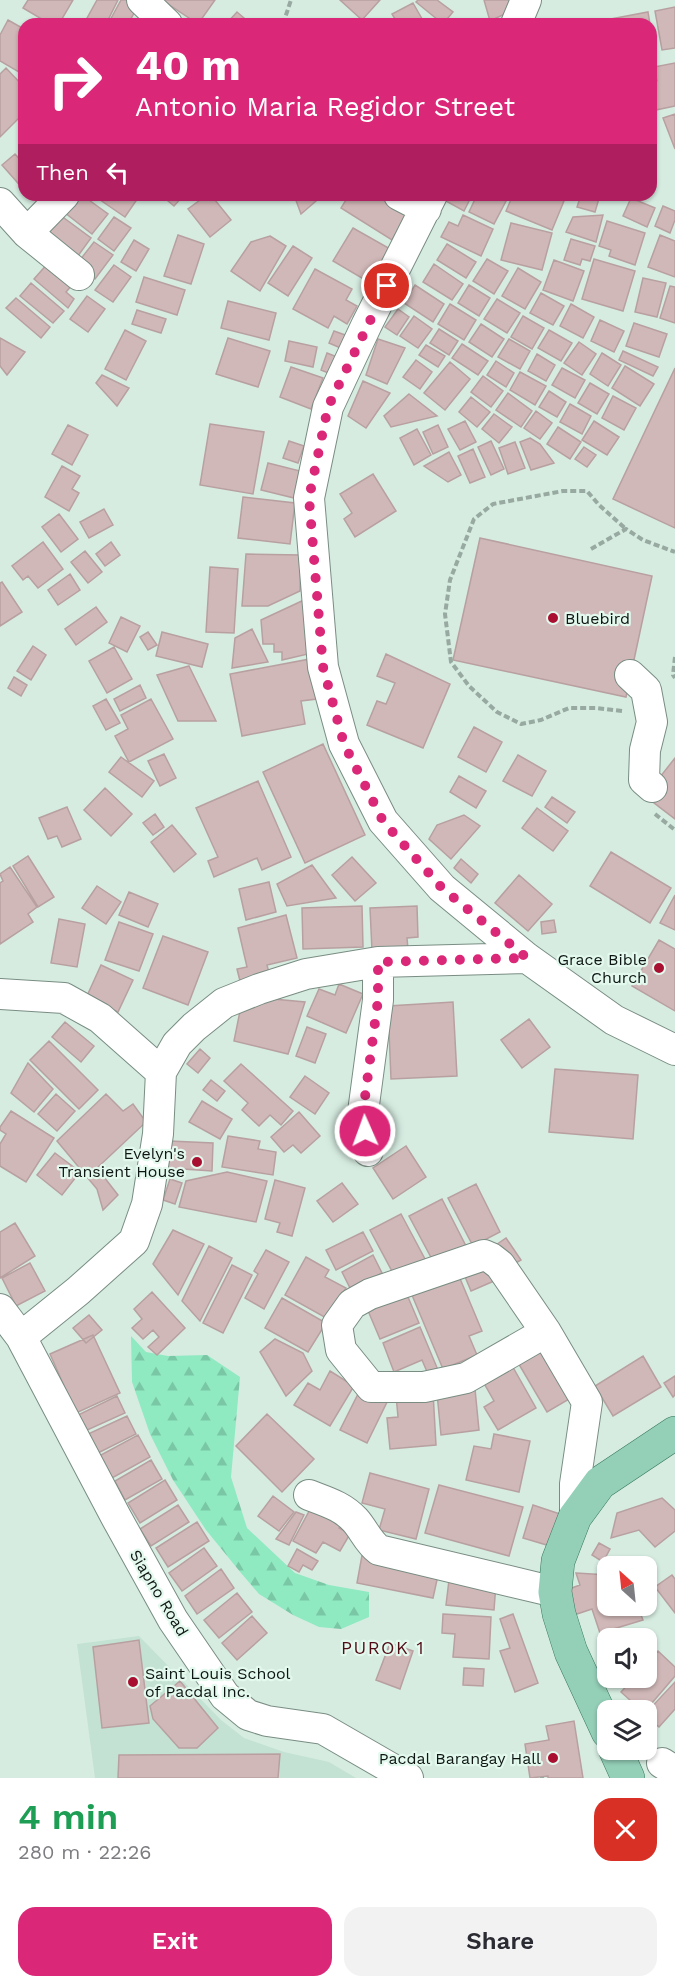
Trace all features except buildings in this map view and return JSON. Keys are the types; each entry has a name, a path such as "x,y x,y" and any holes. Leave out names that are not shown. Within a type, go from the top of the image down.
{"main road":[{"path":"597,1710 571,1652 559,1614 555,1592 558,1561 575,1517 600,1483 675,1433"},
{"path":"620,1760 628,1778"}],"street":[{"path":"142,0 161,18"},
{"path":"518,18 526,0"},
{"path":"27,233 58,201"},
{"path":"429,202 328,407 309,498 323,667 344,744 383,821 442,888 527,958 614,1020 675,1050"},
{"path":"0,203 27,233 79,275"},
{"path":"630,675 646,690 652,722 645,750 644,780 652,788"},
{"path":"21,1337 55,1311 134,1241 147,1204 158,1134 161,1072 177,1044 224,1003 306,974 378,962 527,958"},
{"path":"368,1150 363,1112 378,1000 378,962"},
{"path":"0,994 64,998 100,1018 161,1072"},
{"path":"546,1332 466,1378 424,1387 371,1387 341,1350 338,1325 352,1304 370,1294 484,1255 500,1265 546,1332 588,1402 575,1484 575,1517"},
{"name":"Siapno Road","path":"0,1309 21,1337 173,1620 225,1696 248,1714 267,1721 323,1729 408,1778"},
{"path":"309,1495 340,1507 357,1522 371,1544 379,1550 555,1592"}],"path":[{"path":"285,18 291,0"},
{"path":"652,722 627,712 596,708 569,708 541,720 521,724 497,712 469,686 451,662 445,614 450,580 474,519 493,504 562,491 587,491 626,529 643,540 675,552"},
{"path":"591,549 626,529"},
{"path":"675,657 673,675 675,678"}],"shaded area":[{"name":"Saint Louis School of Pacdal Inc.","path":"139,1636 221,1720 244,1738 284,1752 329,1762 356,1778 95,1778 77,1644"}],"green space":[{"path":"131,1336 146,1352 168,1356 207,1355 240,1377 231,1477 247,1528 295,1573 329,1585 369,1592 369,1617 341,1629 319,1627 293,1615 259,1594 241,1573 206,1530 173,1480 150,1434 132,1382"}],"place":[{"name":"Bluebird","path":"553,618"},
{"name":"Grace Bible Church","path":"659,968"},
{"name":"Evelyn's Transient House","path":"197,1162"},
{"name":"Saint Louis School of Pacdal Inc.","path":"133,1682"},
{"name":"Pacdal Barangay Hall","path":"553,1758"}],"district":[{"name":"PUROK 1","path":"383,1647"}],"route":[{"path":"365,1131 363,1112 378,1000 378,962 527,958 442,888 383,821 344,744 323,667 309,498 328,407 387,286"}]}
